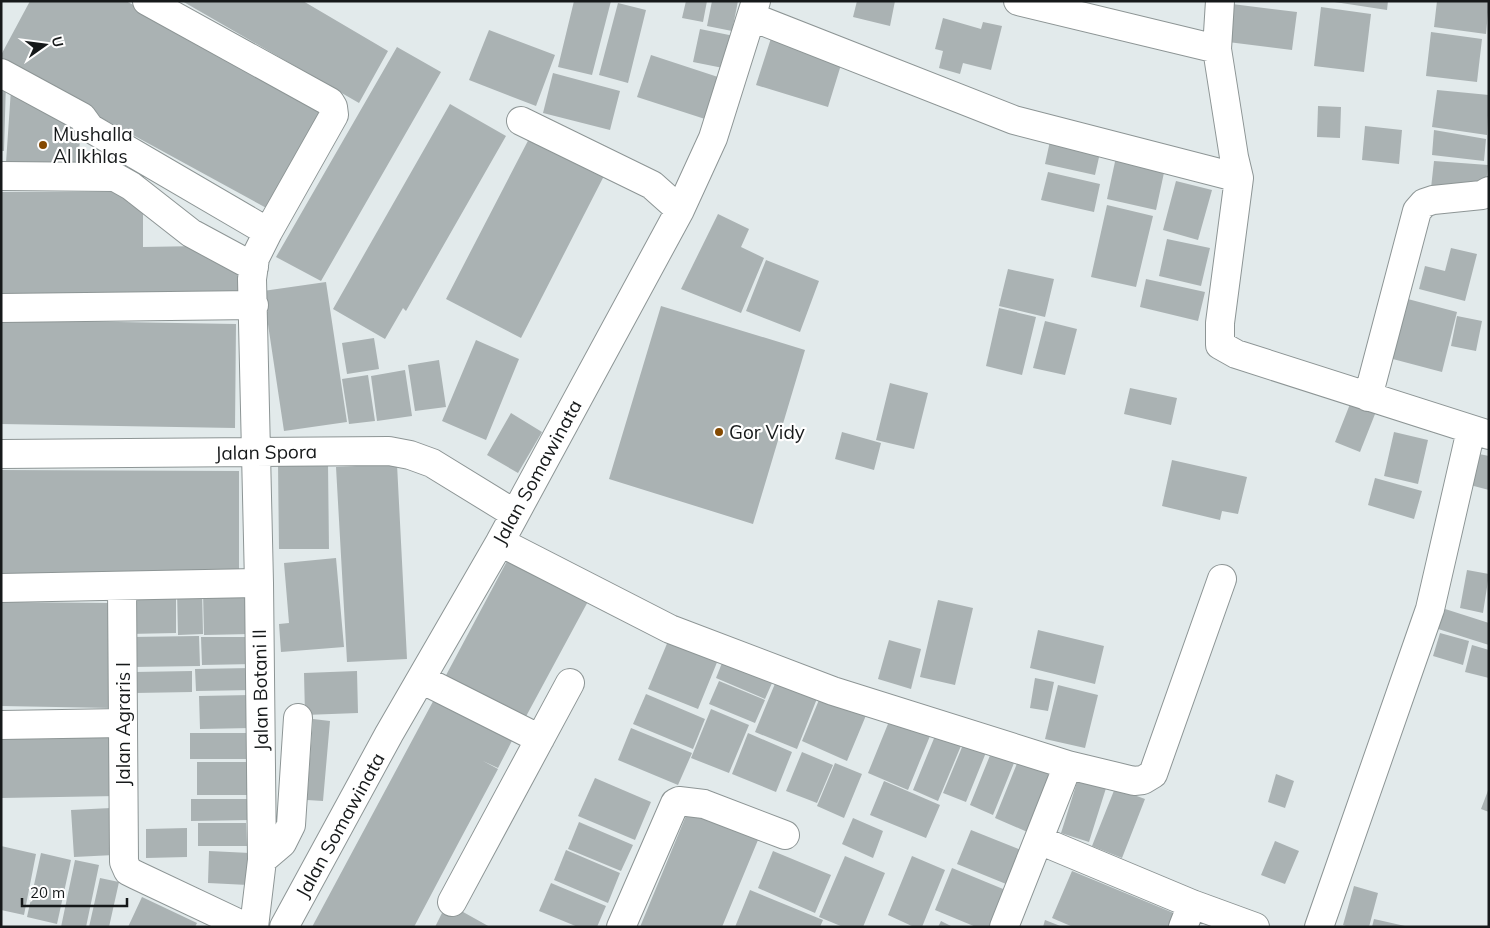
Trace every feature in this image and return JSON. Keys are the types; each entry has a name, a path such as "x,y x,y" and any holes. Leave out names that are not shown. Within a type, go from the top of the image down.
{"street":[{"name":"Jalan Botani II","path":"147,1 330,102 333,106 334,115 255,258 252,279 259,583 262,860 254,927"},
{"path":"1018,1 1216,50"},
{"path":"1220,1 1216,50 1239,178 1220,323 1220,345 1236,354 1480,433 1430,609 1319,927"},
{"path":"754,9 1014,120 1239,178"},
{"name":"Jalan Somawinata","path":"284,927 421,679 500,542 680,210 713,138 754,9"},
{"path":"1,73 82,117 90,128 268,232"},
{"path":"521,121 652,186 680,210"},
{"path":"1,176 115,177 130,186 191,233 254,267"},
{"path":"1368,397 1417,211 1424,203 1433,200 1482,195 1489,191"},
{"path":"1,308 254,306"},
{"name":"Jalan Spora","path":"1,454 388,451 432,462 515,514"},
{"path":"500,542 670,629 833,690 1068,765 1134,781 1143,780 1153,774 1222,579"},
{"path":"1,588 259,583"},
{"name":"Jalan Agraris I","path":"122,586 124,862 128,871 246,927"},
{"path":"421,679 540,739"},
{"path":"452,902 570,683"},
{"path":"262,860 282,843 291,825 298,718"},
{"path":"1,725 123,723"},
{"path":"1004,927 1068,765"},
{"path":"621,927 676,803 704,804 785,835"},
{"path":"1039,840 1187,915 1255,927"}],"building":[{"path":"30,1 126,1 324,109 270,210 1,63 1,55"},
{"path":"182,1 303,1 388,51 359,103"},
{"path":"574,1 611,1 592,75 558,67"},
{"path":"686,1 707,1 703,22 682,18"},
{"path":"712,1 738,1 732,31 707,26"},
{"path":"857,1 895,1 890,26 853,17"},
{"path":"1328,1 1388,1 1387,10"},
{"path":"1437,1 1489,1 1486,34 1434,27"},
{"path":"618,3 646,10 628,83 599,75"},
{"path":"1232,4 1297,12 1292,50 1228,42"},
{"path":"1321,7 1371,14 1364,72 1314,66"},
{"path":"943,18 981,29 983,22 1002,26 991,70 963,63 960,74 939,68 943,51 935,49"},
{"path":"700,29 734,36 728,69 693,62"},
{"path":"489,30 555,55 536,106 469,80"},
{"path":"773,32 844,55 828,107 756,85"},
{"path":"1431,32 1482,39 1477,82 1426,76"},
{"path":"397,47 441,72 321,281 276,257"},
{"path":"651,55 718,77 705,119 637,97"},
{"path":"553,73 620,91 610,130 543,113"},
{"path":"1,81 6,81 4,151 1,151"},
{"name":"Mushalla Al Ikhlas","path":"11,89 80,127 79,164 6,163"},
{"path":"1437,90 1489,95 1487,135 1432,127"},
{"path":"450,104 506,136 406,311 403,308 385,339 333,309"},
{"path":"1318,106 1341,107 1340,138 1317,137"},
{"path":"1365,126 1402,130 1399,164 1362,160"},
{"path":"1434,130 1486,139 1484,161 1432,155"},
{"path":"1052,132 1102,144 1095,175 1045,164"},
{"path":"532,133 606,172 521,338 446,299"},
{"path":"1116,157 1165,168 1156,210 1107,199"},
{"path":"1434,161 1488,165 1485,192 1431,188"},
{"path":"1048,172 1100,184 1094,212 1041,200"},
{"path":"1176,181 1212,190 1198,240 1163,230"},
{"path":"1,192 128,192 128,203 143,203 143,247 200,246 239,264 238,299 1,301"},
{"path":"1107,205 1153,216 1136,287 1091,277"},
{"path":"718,214 749,229 741,247 764,258 741,313 681,289"},
{"path":"1167,239 1210,248 1201,286 1159,276"},
{"path":"1451,248 1477,254 1465,301 1419,289 1425,266 1445,271"},
{"path":"766,260 819,281 800,332 746,311"},
{"path":"1008,269 1054,279 1045,317 999,306"},
{"path":"1146,279 1205,292 1198,321 1140,307"},
{"path":"326,282 347,422 284,431 263,291"},
{"path":"1404,298 1457,312 1442,372 1389,358"},
{"path":"661,306 805,350 753,524 609,479"},
{"path":"999,308 1036,317 1022,375 986,366"},
{"path":"1457,316 1482,321 1476,351 1451,346"},
{"path":"1,320 236,324 235,428 1,424"},
{"path":"1045,321 1077,329 1065,375 1033,368"},
{"path":"374,338 379,369 347,374 342,343"},
{"path":"476,340 519,359 486,440 442,421"},
{"path":"439,360 446,407 415,411 408,365"},
{"path":"405,370 412,416 377,421 371,376"},
{"path":"368,375 375,421 349,424 342,379"},
{"path":"890,383 928,393 914,449 876,440"},
{"path":"1130,388 1177,398 1171,425 1124,414"},
{"path":"1352,399 1377,409 1360,452 1335,442"},
{"path":"511,413 542,432 518,473 487,455"},
{"path":"842,432 881,443 874,470 835,459"},
{"path":"1394,432 1428,440 1418,484 1384,476"},
{"path":"1479,454 1489,456 1489,490 1470,485"},
{"path":"1172,460 1247,477 1238,514 1222,511 1220,520 1162,506"},
{"path":"278,463 328,463 329,549 279,549"},
{"path":"397,464 407,659 347,662 336,467"},
{"path":"1,470 239,471 239,579 1,578"},
{"path":"1375,478 1422,491 1414,519 1368,505"},
{"path":"513,550 592,594 523,722 444,679"},
{"path":"336,558 344,647 281,652 279,624 289,623 284,563"},
{"path":"1467,570 1489,574 1483,613 1460,608"},
{"path":"177,590 202,590 203,634 178,635"},
{"path":"249,590 250,634 204,635 203,591"},
{"path":"127,592 176,592 176,633 128,634"},
{"path":"938,600 973,608 955,685 920,677"},
{"path":"1,602 112,603 111,708 1,706"},
{"path":"1442,608 1489,623 1489,645 1435,628"},
{"path":"1038,630 1104,646 1095,684 1030,668"},
{"path":"1440,633 1469,641 1463,665 1433,656"},
{"path":"671,634 720,655 698,709 648,689"},
{"path":"199,636 200,666 131,667 130,637"},
{"path":"201,637 254,637 254,664 202,665"},
{"path":"889,640 921,649 911,689 878,679"},
{"path":"1472,645 1489,650 1489,678 1465,672"},
{"path":"726,653 776,674 765,699 716,678"},
{"path":"252,668 253,690 196,691 195,669"},
{"path":"192,671 192,692 135,693 135,672"},
{"path":"357,671 358,713 305,715 304,673"},
{"path":"779,674 820,691 797,749 755,732"},
{"path":"1035,678 1054,682 1048,711 1030,708"},
{"path":"719,681 765,700 755,723 709,704"},
{"path":"1058,685 1098,695 1085,748 1045,739"},
{"path":"437,694 515,735 498,768 483,761 498,769 414,927 312,927"},
{"path":"646,694 705,719 693,749 633,724"},
{"path":"251,695 251,728 200,729 199,696"},
{"path":"821,695 867,713 847,761 802,741"},
{"path":"711,709 749,725 729,773 691,758"},
{"path":"313,719 330,721 323,801 307,800"},
{"path":"890,719 930,736 908,790 868,773"},
{"path":"631,728 692,753 678,785 618,760"},
{"path":"937,731 963,741 938,801 913,790"},
{"path":"190,733 250,733 251,759 190,759"},
{"path":"748,733 792,752 776,792 732,774"},
{"path":"116,737 117,796 1,798 1,739"},
{"path":"965,740 987,750 966,802 943,793"},
{"path":"993,748 1016,758 993,815 970,805"},
{"path":"802,752 833,765 817,803 786,791"},
{"path":"1020,756 1058,772 1032,834 995,818"},
{"path":"197,762 251,762 252,795 197,795"},
{"path":"835,763 862,774 844,818 817,806"},
{"path":"1276,774 1294,781 1285,808 1268,802"},
{"path":"1079,776 1107,785 1089,842 1061,833"},
{"path":"595,778 651,802 635,840 578,816"},
{"path":"884,781 940,805 926,838 870,815"},
{"path":"1115,788 1145,799 1122,858 1092,846"},
{"path":"1489,788 1489,812 1481,809"},
{"path":"191,799 251,799 252,820 191,821"},
{"path":"111,808 114,855 74,857 71,810"},
{"path":"688,811 758,840 722,927 640,927"},
{"path":"853,818 883,831 873,858 842,844"},
{"path":"579,822 633,845 621,871 568,849"},
{"path":"198,823 246,823 247,846 198,846"},
{"path":"187,828 187,857 146,858 146,829"},
{"path":"971,830 1026,852 1011,886 957,864"},
{"path":"1275,841 1299,851 1285,884 1261,875"},
{"path":"1,846 36,854 24,915 1,910"},
{"path":"566,850 620,873 608,903 554,880"},
{"path":"209,851 250,853 248,885 208,883"},
{"path":"773,851 831,875 815,913 758,888"},
{"path":"41,853 71,860 57,924 27,917"},
{"path":"845,856 885,873 863,927 843,927 819,917"},
{"path":"912,856 945,870 922,927 914,927 888,915"},
{"path":"75,860 99,865 86,927 61,927"},
{"path":"952,868 1008,891 994,927 976,927 935,910"},
{"path":"1072,871 1176,914 1170,927 1073,927 1052,918"},
{"path":"100,878 119,882 109,927 89,927"},
{"path":"551,883 606,906 597,927 578,927 539,911"},
{"path":"1354,886 1378,893 1369,927 1349,927 1343,925"},
{"path":"750,890 823,920 820,927 735,927"},
{"path":"142,897 197,923 195,927 128,927"},
{"path":"447,903 490,927 435,927"},
{"path":"1374,919 1405,926 1405,927 1372,927"},
{"path":"1045,920 1063,927 1043,927"},
{"path":"941,921 953,927 938,927"}],"place":[{"name":"Mushalla Al Ikhlas","path":"43,145"},
{"name":"Gor Vidy","path":"719,432"}]}
